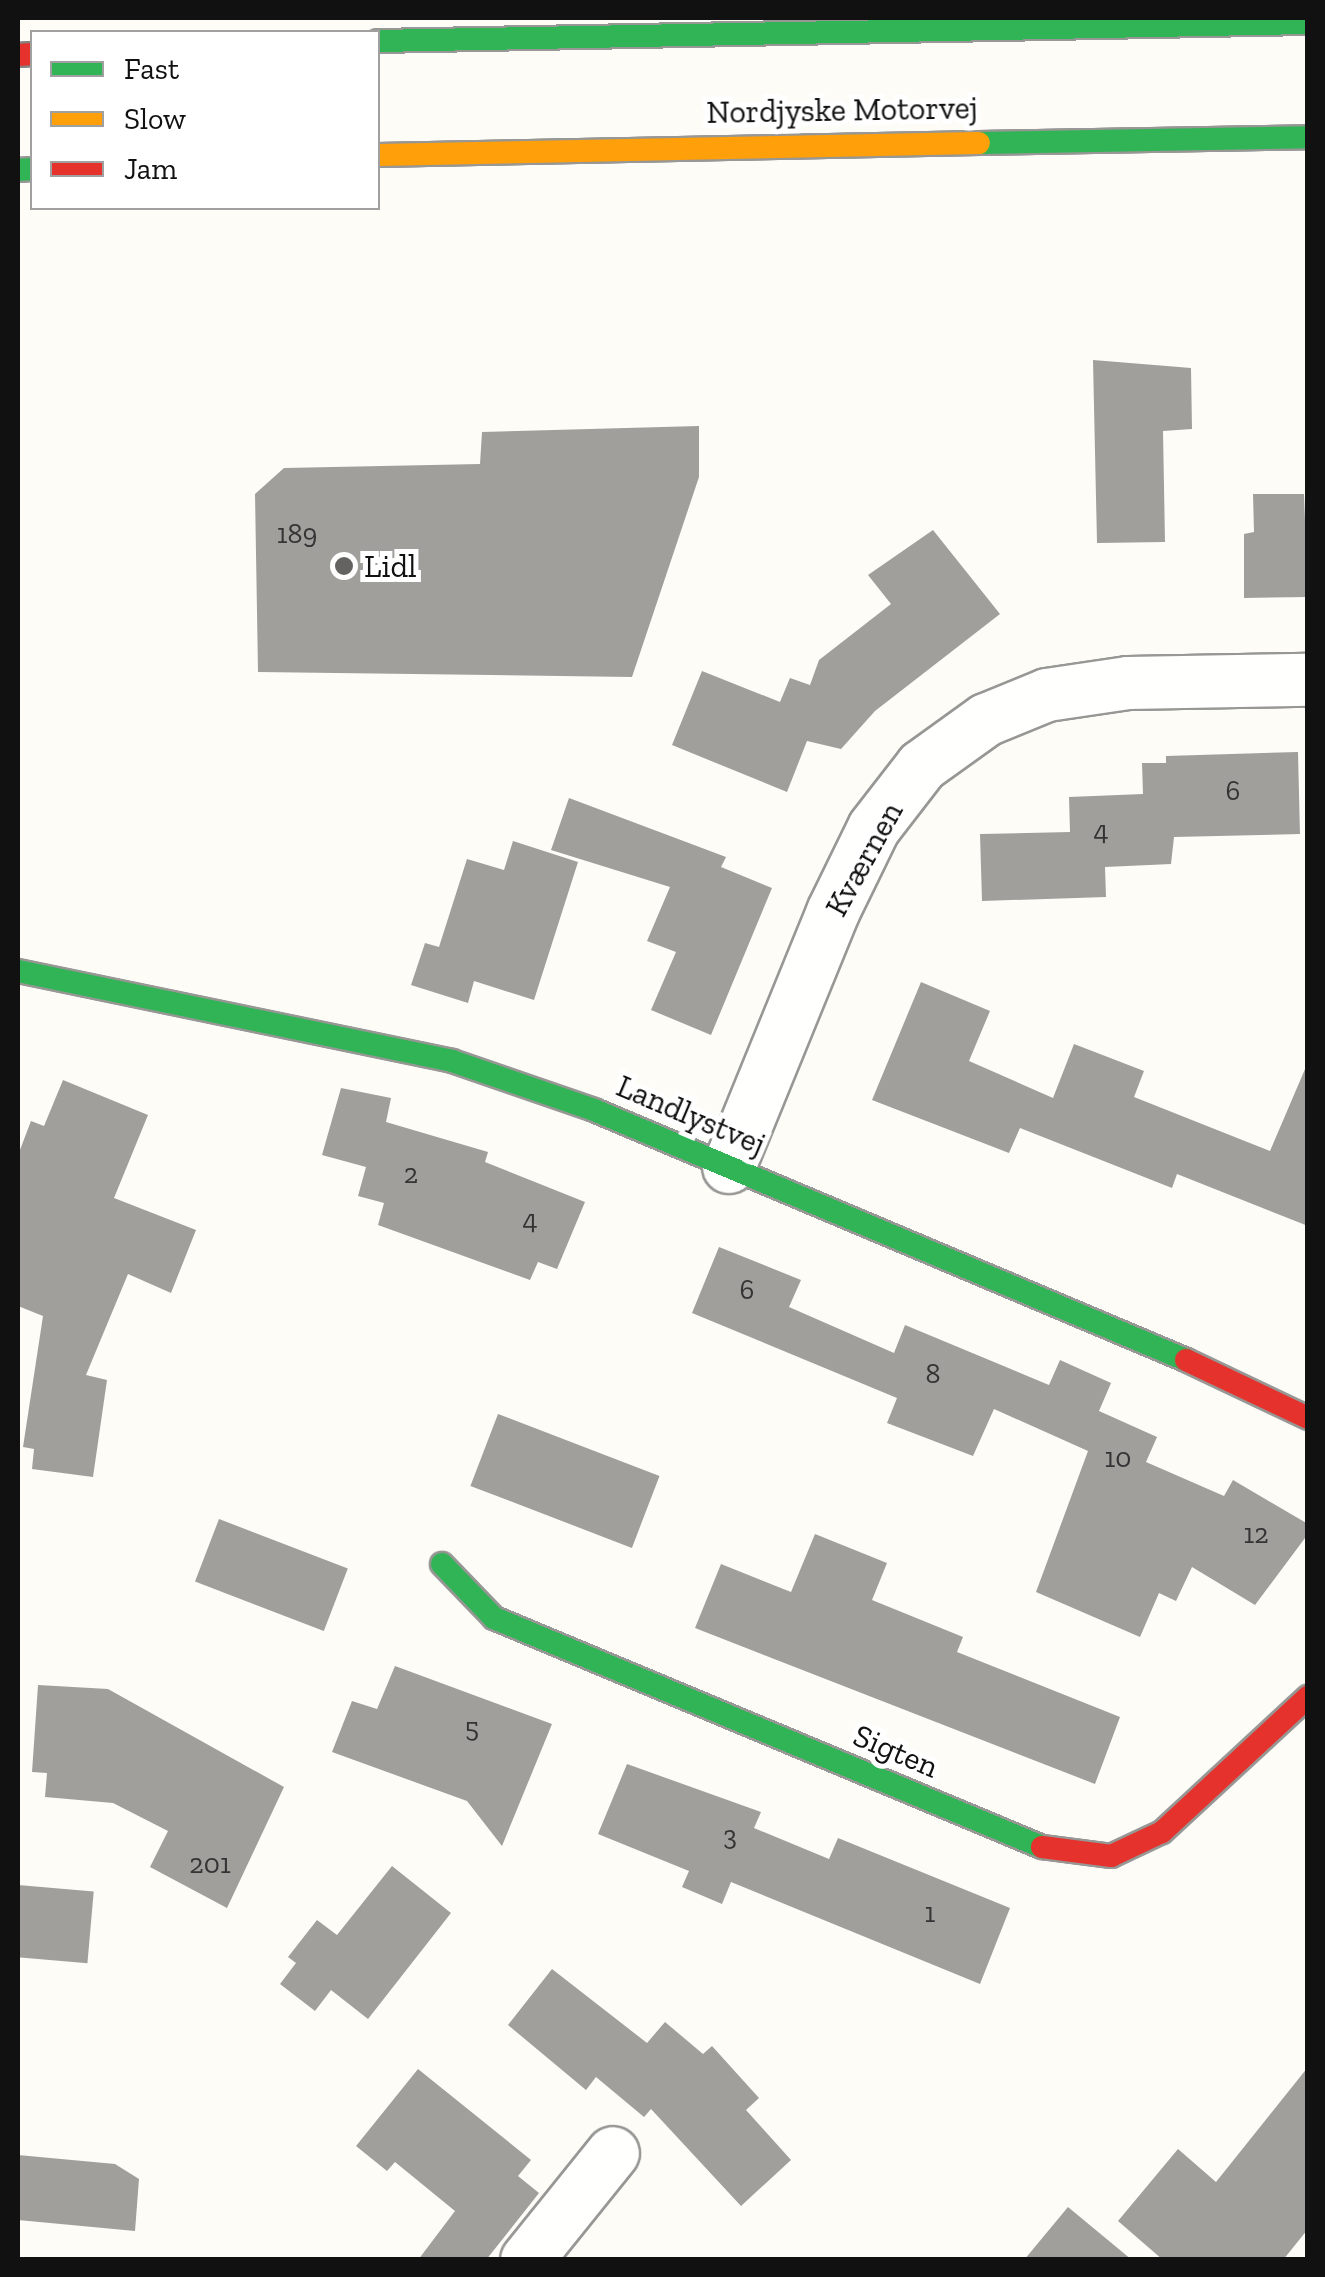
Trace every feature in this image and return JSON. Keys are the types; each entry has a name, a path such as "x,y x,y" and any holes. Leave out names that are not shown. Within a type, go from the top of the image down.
{"main road":[{"path":"380,42 1308,24"},
{"path":"18,78 25,48"},
{"name":"Nordjyske Motorvej","path":"380,154 1308,136"},
{"name":"Landlystvej","path":"18,971 452,1060 729,1166 1093,1316 1308,1418"},
{"name":"Sigten","path":"442,1564 494,1618 1044,1847 1111,1856 1162,1832 1308,1696"}],"street":[{"name":"Kværnen","path":"729,1166 833,912 874,828 922,766 986,720 1047,695 1128,682 1308,680"},
{"path":"527,2260 613,2152"}],"building":[{"path":"1093,360 1191,368 1192,429 1163,431 1165,542 1097,543"},
{"path":"699,426 699,477 632,677 258,672 255,494 284,468 480,464 482,432"},
{"path":"1253,494 1304,494 1308,597 1244,598 1244,534 1254,532"},
{"path":"933,530 1000,614 875,711 841,749 807,741 787,792 672,745 702,671 780,702 790,678 810,685 819,660 891,604 868,575"},
{"path":"1298,752 1300,834 1174,837 1171,864 1105,867 1106,897 982,901 980,834 1070,832 1069,797 1143,794 1142,763 1166,763 1166,756"},
{"path":"569,798 726,857 721,867 772,888 711,1035 651,1010 676,952 647,941 670,887 551,850"},
{"path":"513,841 578,862 534,1000 474,981 468,1003 411,985 425,943 439,947 467,859 504,870"},
{"path":"921,982 990,1011 969,1061 1053,1098 1074,1044 1144,1071 1134,1097 1270,1151 1308,1062 1308,1226 1177,1174 1172,1188 1020,1128 1009,1153 872,1100"},
{"path":"63,1080 148,1115 114,1198 196,1230 171,1293 128,1274 86,1375 107,1380 93,1477 32,1469 34,1449 23,1447 43,1316 18,1306 18,1155 31,1121 44,1126"},
{"path":"341,1088 391,1098 386,1122 488,1152 485,1162 585,1202 557,1269 538,1262 530,1280 378,1225 384,1203 358,1196 366,1167 322,1155"},
{"path":"719,1247 801,1280 789,1307 894,1353 905,1325 1049,1385 1060,1360 1111,1383 1099,1411 1157,1437 1146,1462 1224,1496 1233,1480 1308,1524 1308,1534 1255,1605 1192,1567 1176,1601 1159,1593 1140,1637 1036,1592 1088,1451 994,1409 973,1456 887,1423 897,1398 692,1313"},
{"path":"498,1414 660,1476 632,1548 470,1486"},
{"path":"219,1519 348,1568 324,1631 195,1582"},
{"path":"815,1534 887,1563 872,1600 963,1637 957,1652 1120,1717 1095,1784 695,1628 721,1564 791,1592"},
{"path":"395,1666 552,1724 502,1846 467,1801 332,1752 352,1701 377,1709"},
{"path":"38,1685 108,1689 284,1787 227,1908 150,1867 168,1831 113,1803 45,1797 47,1773 32,1772"},
{"path":"627,1764 761,1812 754,1828 829,1859 838,1838 1010,1908 980,1984 731,1882 722,1904 682,1887 689,1871 598,1834"},
{"path":"392,1866 451,1913 368,2019 331,1990 315,2011 280,1984 296,1963 288,1957 317,1920 337,1935"},
{"path":"18,1885 94,1892 87,1963 18,1957"},
{"path":"552,1969 647,2043 665,2022 703,2054 712,2046 759,2098 746,2110 791,2160 741,2206 651,2109 644,2117 596,2077 586,2090 508,2025"},
{"path":"1308,2067 1308,2229 1283,2260 1163,2260 1118,2221 1178,2149 1216,2182"},
{"path":"418,2069 531,2160 518,2176 539,2193 486,2260 418,2260 455,2211 395,2162 387,2171 356,2146"},
{"path":"18,2155 115,2164 139,2179 135,2231 18,2220"},
{"path":"1068,2207 1132,2260 1024,2260"}],"traffic: fast":[{"path":"380,41 1308,23"},
{"path":"979,143 1308,137"},
{"path":"18,170 30,169"},
{"path":"18,971 452,1061 594,1110 1186,1360"},
{"path":"442,1564 494,1618 1042,1847"}],"traffic: slow":[{"path":"380,155 979,143"}],"traffic: jam":[{"path":"18,55 30,54"},
{"path":"1186,1360 1308,1418"},
{"path":"1042,1847 1111,1856 1162,1832 1308,1697"}],"place":[{"name":"Lidl","path":"344,566"}]}
